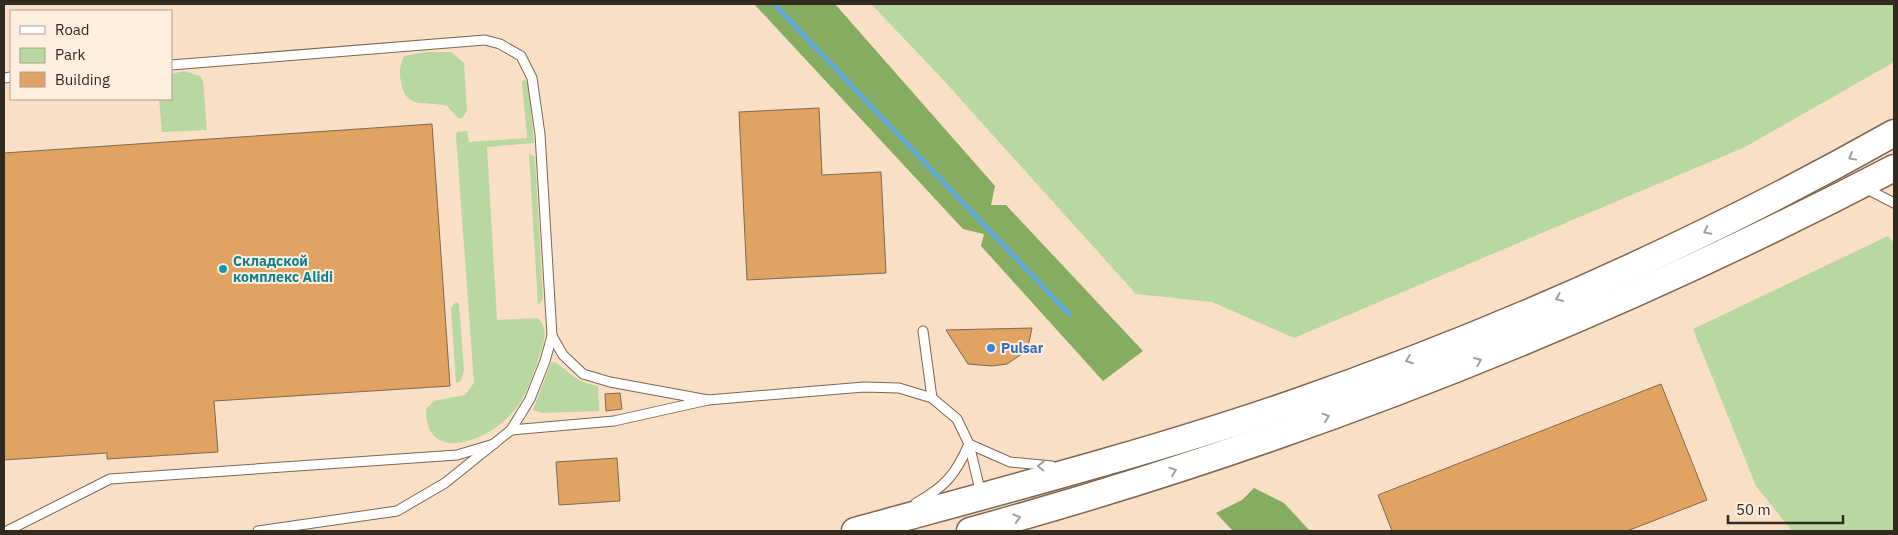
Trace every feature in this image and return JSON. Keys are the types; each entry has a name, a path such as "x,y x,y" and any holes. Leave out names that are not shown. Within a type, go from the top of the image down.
{"main road":[{"path":"855,531 1158,446 1290,404 1436,350 1645,262 1843,162 1894,134"},
{"path":"982,496 979,529 1141,482 1446,374 1663,282 1894,168"}],"lane":[{"path":"172,64 485,40 500,44 520,56 532,78 540,134 552,336 545,361 530,399 511,430 445,483 397,511 258,531"},
{"path":"1860,186 1894,203"},
{"path":"923,331 932,398"},
{"path":"552,336 563,355 583,374 610,382 708,400"},
{"path":"511,430 614,421 708,400 864,387 899,388 932,398 957,420 970,444 982,496"},
{"path":"7,531 110,479 457,455 494,444"},
{"path":"970,444 1010,462 1034,466 1054,466 1158,446"},
{"path":"849,531 909,507 937,492 957,470 970,444"}],"green space":[{"path":"754,4 835,4 995,186 991,205 1006,205 1143,351 1103,381 981,246 984,234 963,229"},
{"path":"871,4 1894,4 1894,62 1745,147 1294,338 1212,302 1136,294 937,73"},
{"path":"426,52 451,52 464,63 467,110 462,119 458,118 447,106 418,103 407,97 401,82 400,72 404,56"},
{"path":"184,71 200,76 203,81 207,130 162,132 159,100 172,100 172,74"},
{"path":"525,79 529,86 534,143 487,147 497,320 538,318 544,326 544,340 528,386 516,409 500,425 487,433 459,443 446,442 435,437 428,426 426,409 434,401 465,395 474,383 456,136 457,132 467,131 469,142 527,138 522,82"},
{"path":"529,154 535,157 543,299 538,305"},
{"path":"1888,236 1894,243 1894,531 1792,531 1756,486 1693,329"},
{"path":"456,302 459,304 464,370 461,381 456,383 451,308"},
{"path":"554,362 583,382 598,386 599,411 542,413 533,410 551,363"},
{"path":"1254,488 1284,503 1310,531 1233,531 1216,513 1242,500"}],"building":[{"path":"819,108 822,175 881,172 886,273 747,280 739,112"},
{"name":"Складской комплекс Alidi","path":"432,124 450,386 214,401 218,452 107,459 107,453 4,460 4,153"},
{"name":"Pulsar","path":"1032,328 1029,342 1022,354 1007,364 992,366 968,364 946,330"},
{"path":"1661,384 1707,500 1627,531 1392,531 1378,495"},
{"path":"620,393 622,409 606,411 605,394"},
{"path":"617,458 620,501 559,505 556,462"}],"waterway":[{"path":"774,4 1069,314"}],"place":[{"name":"Складской комплекс Alidi","path":"223,269"},
{"name":"Pulsar","path":"991,348"}]}
